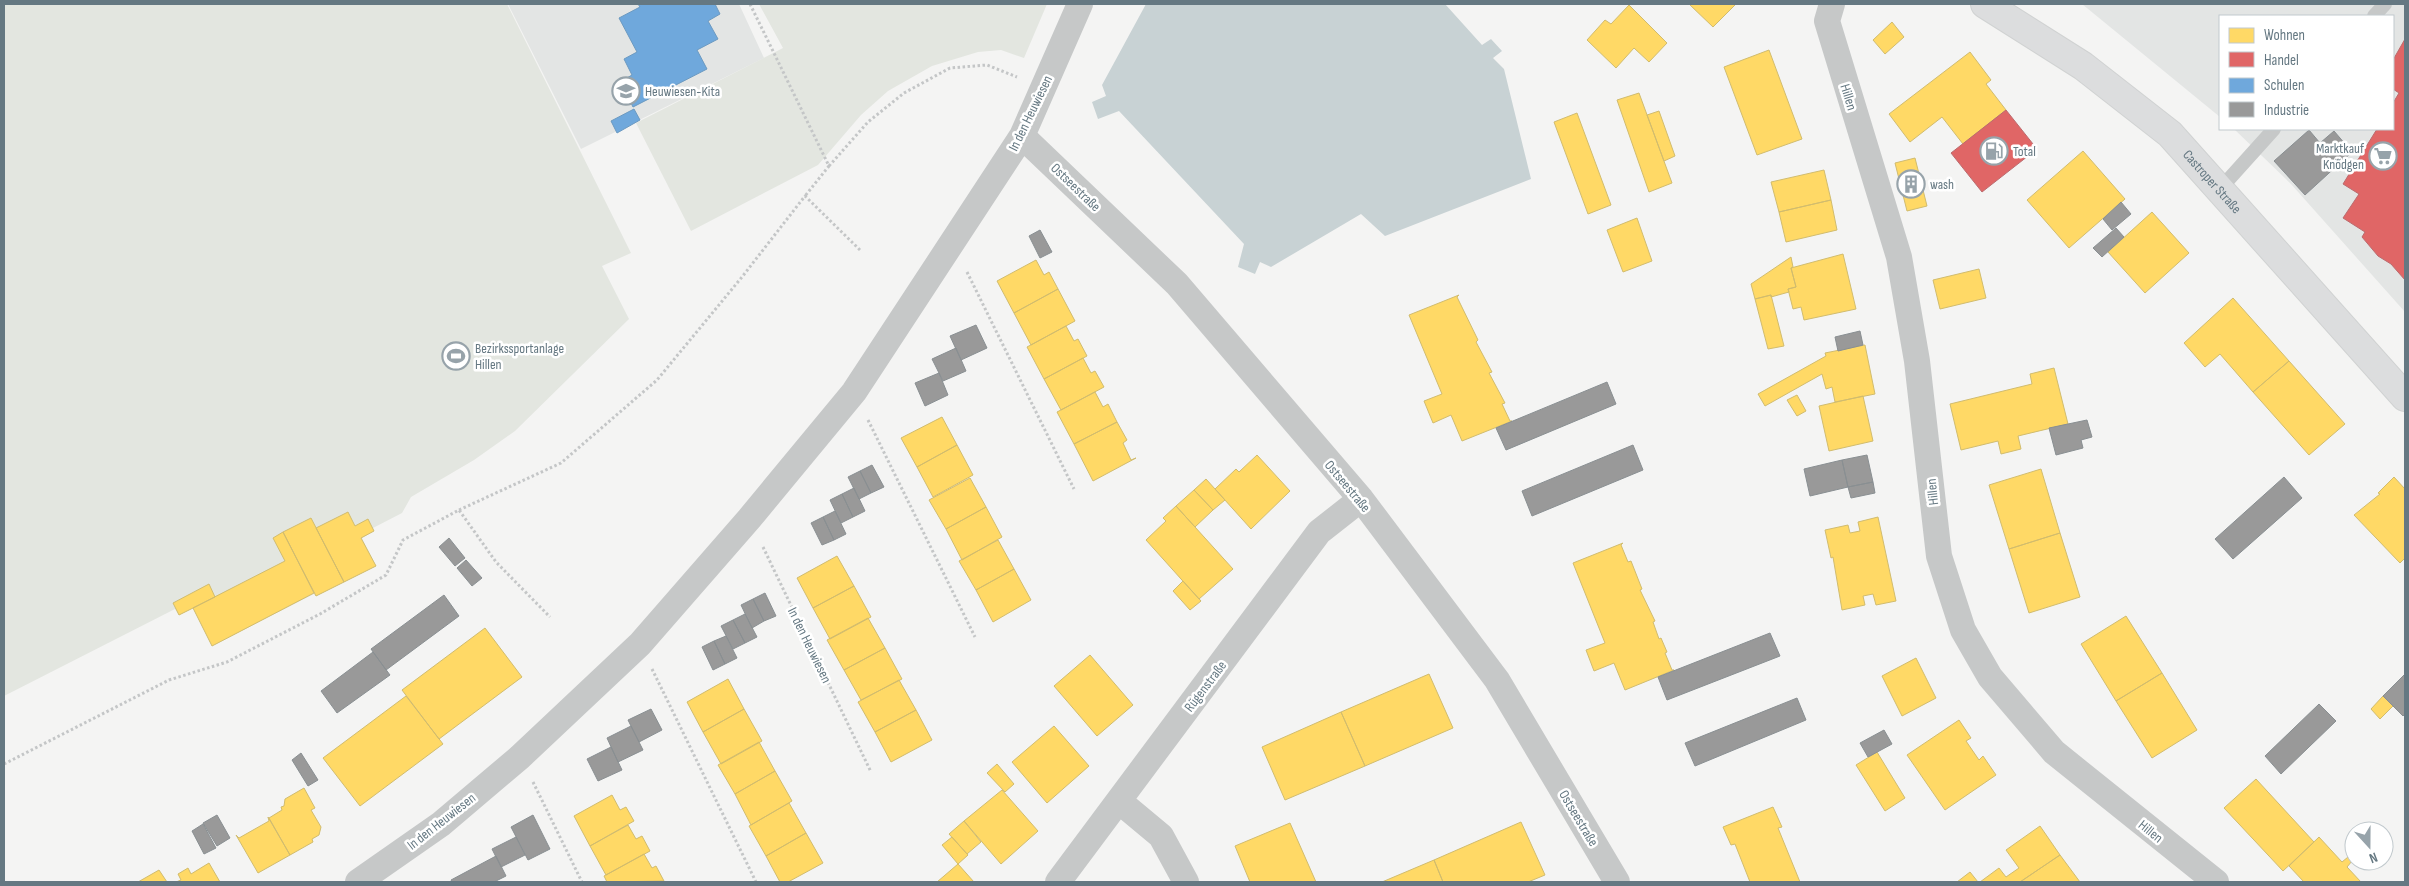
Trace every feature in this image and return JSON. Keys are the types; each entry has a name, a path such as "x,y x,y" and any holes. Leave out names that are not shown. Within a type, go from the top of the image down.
{"main road":[{"name":"Castroper Straße","path":"1986,4 2083,66 2170,134 2405,397"}],"street":[{"name":"In den Heuwiesen","path":"358,882 441,824 520,757 640,644 750,519 854,392 1022,136 1080,4"},
{"name":"Hillen","path":"1832,4 1827,21 1898,257 1917,360 1939,556 1963,630 1990,678 2054,752 2216,882"},
{"name":"Ostseestraße","path":"1022,136 1177,284 1361,499 1497,680 1617,882"},
{"name":"Rügenstraße","path":"1058,882 1319,532 1361,499"},
{"path":"1119,801 1160,836 1186,882"}],"lane":[{"path":"2375,15 2385,4"},
{"path":"2220,189 2273,130"}],"path":[{"path":"750,4 829,166"},
{"path":"4,764 169,680 227,662 320,614 386,575 403,540 459,510 560,463 657,380 742,277 829,166 868,122 904,93 950,68 987,65 1044,87"},
{"path":"805,196 860,250"},
{"path":"952,241 1074,489"},
{"path":"854,392 975,637"},
{"path":"459,510 496,562 550,617"},
{"name":"In den Heuwiesen","path":"750,519 871,772"},
{"path":"640,644 756,882"},
{"path":"520,757 582,882"}],"shaded area":[{"name":"Bezirkssportanlage Hillen","path":"4,4 507,4 631,253 602,266 629,319 515,431 474,460 411,497 402,513 373,528 374,531 362,538 376,566 316,596 314,594 212,646 193,608 179,615 175,609 4,696"},
{"name":"Heuwiesen-Kita","path":"508,4 739,4 764,58 581,149"},
{"path":"759,4 1047,4 1024,58 1001,50 978,52 932,66 888,91 861,115 818,165 691,231 636,123 783,48"},
{"path":"1146,4 1445,4 1482,45 1491,39 1502,51 1493,58 1504,69 1531,179 1385,236 1361,214 1271,267 1260,262 1255,274 1238,267 1244,244 1119,111 1098,119 1092,102 1106,96 1102,85"},
{"path":"2082,4 2405,4 2405,312 2291,184 2235,130 2394,130 2394,15 2219,15 2219,116"}],"building: Wohnen":[{"path":"1689,4 1736,4 1713,27"},
{"path":"1629,5 1667,43 1649,62 1634,48 1616,68 1587,40 1605,20 1611,24"},
{"path":"1892,22 1904,37 1885,54 1873,40"},
{"path":"1769,50 1802,139 1757,155 1724,67"},
{"path":"1970,52 1991,80 1986,84 2006,110 1963,144 1942,117 1910,142 1889,114"},
{"path":"1639,93 1672,183 1649,192 1617,100"},
{"path":"1659,111 1675,156 1664,161 1647,115"},
{"path":"1577,113 1611,205 1588,214 1554,122"},
{"path":"2083,151 2125,199 2069,248 2027,200"},
{"name":"wash","path":"1915,158 1927,206 1907,211 1895,163"},
{"path":"1824,170 1831,200 1779,212 1771,182"},
{"path":"1831,200 1837,230 1786,242 1779,212"},
{"path":"2152,212 2189,253 2145,293 2108,252"},
{"path":"1637,218 1652,261 1623,272 1607,230"},
{"path":"1843,254 1856,309 1804,320 1801,307 1793,309 1788,289 1796,287 1791,268"},
{"path":"1791,257 1793,267 1791,268 1796,287 1788,289 1789,292 1755,299 1751,284"},
{"path":"1036,260 1044,275 1049,272 1058,289 1014,313 997,281"},
{"path":"1979,269 1986,298 1940,309 1933,280"},
{"path":"1058,289 1075,321 1031,345 1014,313"},
{"path":"1459,295 1457,297 1478,340 1476,342 1492,372 1489,373 1505,403 1502,404 1510,421 1512,421 1462,441 1451,415 1433,423 1424,401 1442,394 1409,315"},
{"path":"1771,295 1784,346 1768,349 1755,299"},
{"path":"2233,298 2289,361 2253,392 2220,354 2205,367 2184,343"},
{"path":"1066,326 1074,341 1078,339 1087,356 1044,379 1027,347"},
{"path":"1865,345 1875,394 1835,402 1832,387 1826,389 1822,374 1765,406 1758,394 1826,356 1825,353"},
{"path":"1083,358 1091,373 1095,371 1104,387 1061,410 1044,379"},
{"path":"2289,361 2345,424 2309,455 2253,392"},
{"path":"2054,368 2068,424 2018,436 2021,449 2001,454 1998,441 1961,450 1950,404 2032,384 2030,374"},
{"path":"1095,392 1103,407 1108,404 1117,422 1074,444 1057,412"},
{"path":"1797,395 1806,411 1797,416 1787,400"},
{"path":"1863,396 1873,441 1829,451 1819,406"},
{"path":"942,417 957,445 917,467 901,438"},
{"path":"1117,422 1127,440 1123,443 1131,460 1136,458 1093,481 1074,444"},
{"path":"957,445 973,475 933,497 917,467"},
{"path":"1257,455 1290,491 1251,529 1215,489 1236,469 1239,472"},
{"path":"2041,469 2060,533 2009,549 1989,485"},
{"path":"2394,477 2405,489 2405,558 2400,563 2354,515 2380,494 2378,493"},
{"path":"970,478 986,507 946,529 929,500"},
{"path":"1206,479 1225,500 1213,510 1194,490"},
{"path":"1194,490 1213,510 1195,527 1176,506"},
{"path":"1176,506 1233,569 1199,599 1146,540 1166,521 1163,518"},
{"path":"986,507 1002,537 962,560 946,529"},
{"path":"348,512 355,526 368,519 374,531 361,538 376,566 344,582 316,528"},
{"path":"1878,517 1896,601 1876,605 1873,594 1863,596 1865,605 1842,610 1833,557 1831,558 1825,530 1848,525 1850,533 1860,531 1858,522"},
{"path":"311,518 344,582 316,596 283,532"},
{"path":"283,532 314,593 212,646 193,608 285,561 273,538"},
{"path":"2060,533 2080,597 2029,613 2009,549"},
{"path":"998,540 1014,569 976,590 959,561"},
{"path":"1623,543 1621,545 1628,562 1631,561 1642,589 1640,590 1655,621 1653,622 1659,639 1661,638 1667,652 1665,653 1672,670 1674,670 1625,690 1614,663 1594,671 1586,650 1605,643 1573,563"},
{"path":"837,556 854,586 813,608 797,578"},
{"path":"1014,569 1031,600 993,622 976,590"},
{"path":"1183,581 1201,601 1190,610 1173,591"},
{"path":"209,584 215,597 179,615 173,603"},
{"path":"854,586 871,617 830,639 813,608"},
{"path":"2126,616 2162,673 2116,701 2081,644"},
{"path":"868,618 885,648 844,670 827,640"},
{"path":"485,628 522,677 439,739 402,690"},
{"path":"885,648 902,679 861,700 844,670"},
{"path":"1090,655 1133,705 1097,736 1054,686"},
{"path":"1916,658 1936,698 1902,716 1882,676"},
{"path":"2162,673 2197,730 2152,758 2116,701"},
{"path":"1429,674 1453,728 1365,766 1341,712"},
{"path":"728,679 744,709 703,732 687,702"},
{"path":"899,680 916,710 875,732 858,702"},
{"path":"406,696 443,744 360,806 323,758"},
{"path":"2383,696 2393,706 2380,719 2371,709"},
{"path":"744,709 762,741 721,764 703,732"},
{"path":"916,710 932,740 891,762 875,732"},
{"path":"1341,712 1365,766 1285,800 1262,747"},
{"path":"1959,720 1971,738 1966,741 1979,760 1983,756 1996,775 1945,810 1907,755"},
{"path":"1054,726 1089,766 1047,803 1012,762"},
{"path":"759,742 775,771 735,794 718,765"},
{"path":"1877,752 1905,798 1885,811 1856,765"},
{"path":"997,764 1014,784 1005,792 987,773"},
{"path":"775,771 792,801 751,825 735,794"},
{"path":"2256,779 2314,842 2283,871 2224,808"},
{"path":"304,788 315,808 311,810 321,827 319,835 312,839 313,842 290,855 269,818 282,810 281,807 284,806 285,799"},
{"path":"1002,790 1038,831 1001,864 964,821"},
{"path":"612,795 620,810 626,807 634,821 590,846 574,816"},
{"path":"789,803 806,833 766,856 749,826"},
{"path":"1773,807 1782,827 1778,828 1800,882 1750,882 1735,844 1731,845 1723,827"},
{"path":"268,817 290,855 258,873 236,835 239,838 269,821"},
{"path":"964,821 981,842 967,854 949,834"},
{"path":"1521,822 1545,875 1528,882 1443,882 1434,860"},
{"path":"1290,823 1316,882 1250,882 1235,846"},
{"path":"628,825 636,839 642,836 650,851 606,875 590,846"},
{"path":"2040,826 2060,855 2020,882 1980,882 1999,868 2006,877 2019,868 2006,850"},
{"path":"806,833 823,863 788,882 780,882 766,856"},
{"path":"952,837 968,855 958,864 942,845"},
{"path":"2319,837 2342,862 2344,860 2344,871 2351,871 2361,882 2304,882 2289,866"},
{"path":"644,854 652,868 656,866 664,881 607,882 604,876"},
{"path":"2060,855 2080,882 2020,882"},
{"path":"1434,860 1443,882 1382,882"},
{"path":"209,863 220,882 176,882 181,880 178,874 188,868 191,874"},
{"path":"958,864 974,882 937,882"},
{"path":"159,870 167,882 138,882"},
{"path":"1970,872 1978,882 1957,882"}],"building: Handel":[{"name":"Marktkauf Knödgen","path":"2405,39 2405,280 2391,264 2378,256 2362,237 2365,232 2343,218 2359,194 2343,184 2376,130 2394,130 2394,101 2399,93 2394,90 2394,58"},
{"name":"Total","path":"2006,110 2037,149 1982,192 1951,153"}],"building: Schulen":[{"path":"638,4 715,4 720,14 708,21 718,39 697,50 707,69 633,107 620,82 632,75 624,59 637,52 619,18 640,7"},
{"path":"634,109 640,120 617,133 611,121"}],"building: Industrie":[{"path":"2309,130 2320,143 2334,131 2352,152 2305,195 2274,161"},
{"path":"2121,202 2131,214 2112,230 2103,219"},
{"path":"2116,228 2124,237 2102,257 2093,248"},
{"path":"1040,230 1052,252 1040,258 1029,236"},
{"path":"976,325 987,348 961,360 950,336"},
{"path":"1860,331 1863,345 1838,351 1835,337"},
{"path":"956,348 966,371 943,381 932,359"},
{"path":"939,373 948,395 925,406 915,383"},
{"path":"1607,382 1616,404 1506,450 1496,428"},
{"path":"2087,420 2092,437 2081,440 2083,448 2056,455 2049,428"},
{"path":"1633,445 1643,470 1532,516 1522,491"},
{"path":"1867,455 1873,482 1848,487 1842,460"},
{"path":"1842,460 1848,487 1810,496 1804,469"},
{"path":"872,465 884,487 871,493 860,471"},
{"path":"860,471 871,493 859,499 848,477"},
{"path":"2284,477 2302,498 2233,559 2215,539"},
{"path":"1873,482 1875,493 1851,498 1848,487"},
{"path":"854,488 865,511 853,517 842,494"},
{"path":"842,494 853,517 841,523 830,500"},
{"path":"835,511 846,534 834,540 823,517"},
{"path":"823,517 834,540 822,545 811,523"},
{"path":"449,538 465,558 455,566 439,547"},
{"path":"466,560 482,578 472,586 457,568"},
{"path":"765,593 776,616 764,621 753,599"},
{"path":"444,595 459,616 386,670 371,649"},
{"path":"753,599 764,621 752,628 741,605"},
{"path":"745,614 757,637 745,643 733,620"},
{"path":"733,620 745,643 733,649 721,626"},
{"path":"1770,633 1780,656 1667,700 1658,677"},
{"path":"726,636 737,658 725,664 714,641"},
{"path":"714,641 725,664 713,670 702,647"},
{"path":"373,652 390,675 337,713 321,691"},
{"path":"2405,674 2405,714 2403,716 2383,696"},
{"path":"1797,698 1806,720 1695,766 1685,743"},
{"path":"2319,704 2336,721 2281,774 2265,756"},
{"path":"651,709 662,730 639,742 628,720"},
{"path":"631,726 643,750 618,762 607,738"},
{"path":"1884,730 1892,744 1868,757 1860,743"},
{"path":"611,747 622,770 598,781 587,759"},
{"path":"301,753 318,780 308,786 292,760"},
{"path":"217,815 230,838 217,846 203,823"},
{"path":"533,815 550,849 528,860 511,827"},
{"path":"203,824 216,848 204,854 192,831"},
{"path":"516,837 525,855 501,867 492,849"},
{"path":"496,856 506,876 494,882 452,882 451,880"}],"place":[{"name":"Heuwiesen-Kita","path":"626,91"},
{"name":"Total","path":"1994,151"},
{"name":"Marktkauf Knödgen","path":"2383,156"},
{"name":"wash","path":"1911,184"},
{"name":"Bezirkssportanlage Hillen","path":"456,356"}]}
